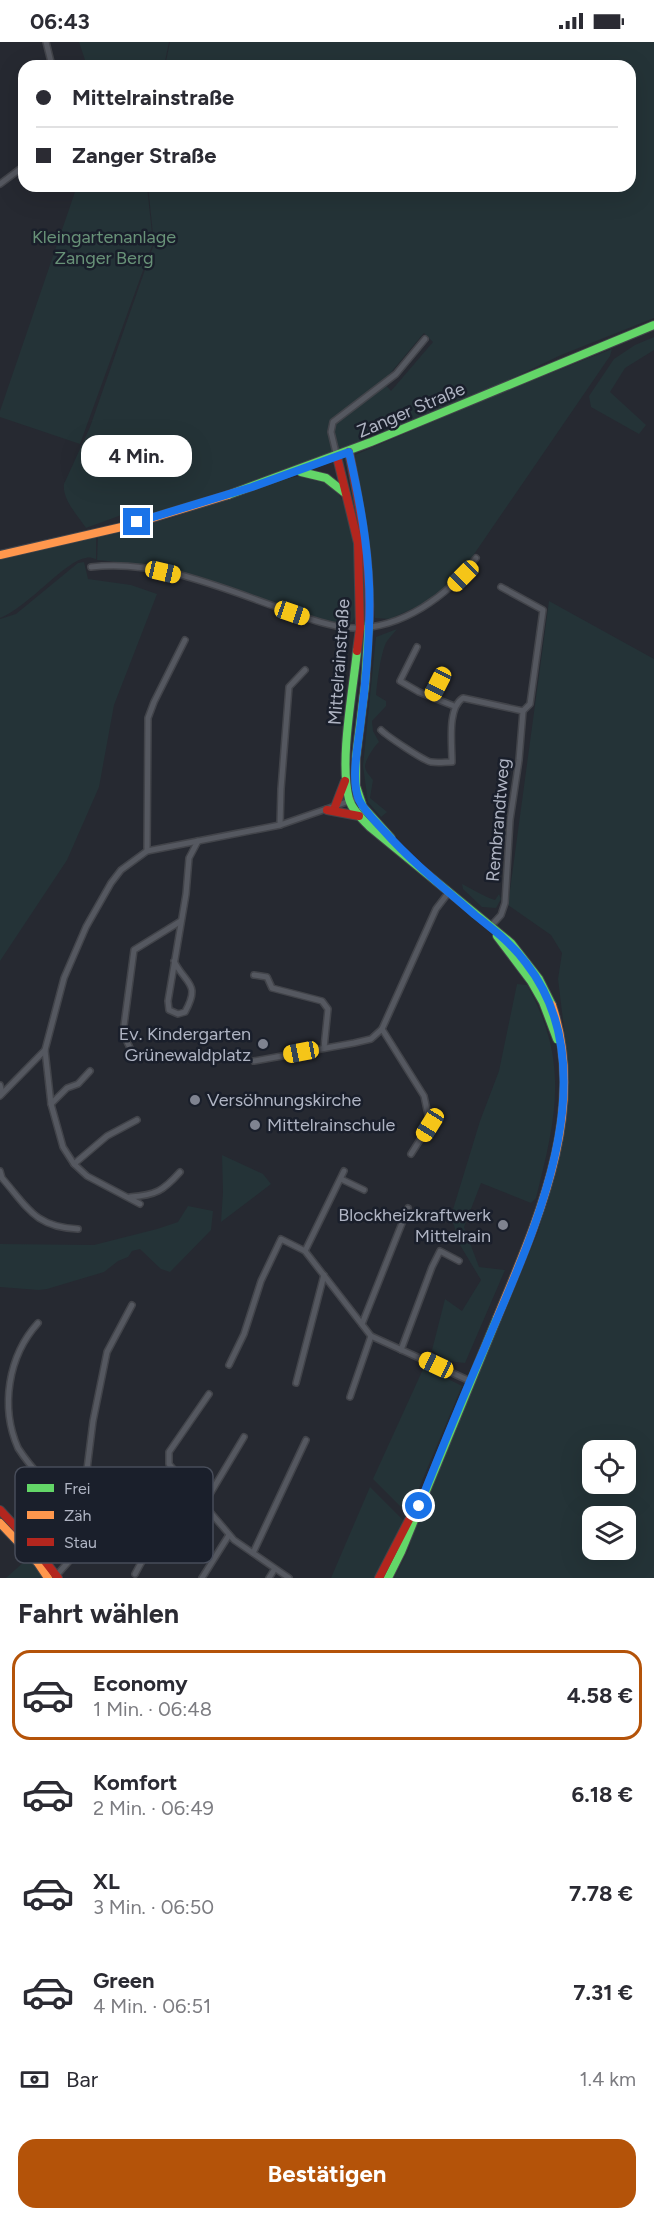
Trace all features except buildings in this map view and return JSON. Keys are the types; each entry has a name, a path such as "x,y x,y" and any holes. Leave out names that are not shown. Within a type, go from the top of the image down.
{"street":[{"path":"46,42 50,60"},
{"path":"0,184 18,170"},
{"name":"Zanger Straße","path":"0,555 96,534 187,508 299,471 654,325"},
{"path":"337,457 331,432 333,422 396,375 424,339"},
{"name":"Mittelrainstraße","path":"349,452 367,545 370,582 369,627 356,770 358,798 400,850"},
{"name":"Mittelrainstraße","path":"337,457 358,543 360,628 347,745 346,777 349,801 371,828 511,943 539,979 552,1006 559,1028 564,1100 554,1161 536,1222 401,1552 388,1578"},
{"path":"299,471 326,478 346,494"},
{"path":"91,567 111,564 125,565 196,579 312,620 360,628 393,622 435,600 463,576 476,558"},
{"name":"Rembrandtweg","path":"490,927 501,915 505,903 510,820 519,760 523,711 530,704 543,610 501,586"},
{"path":"147,851 148,718 153,702 185,640"},
{"path":"417,647 400,681 432,698 454,706"},
{"path":"280,825 289,687 305,670"},
{"path":"432,698 445,671"},
{"path":"381,730 388,738 430,762 452,762 456,702 463,698 523,711"},
{"path":"331,808 346,777"},
{"path":"140,1204 87,1176 74,1164 63,1147 51,1104 45,1050 64,978 81,936 111,882 121,870 147,851 280,825 358,798"},
{"path":"331,808 359,816"},
{"path":"174,961 181,974 192,986 193,992 185,1011 178,1014 167,1007 189,858 198,841"},
{"path":"254,1061 371,1039 382,1029 436,909 448,892"},
{"path":"130,1048 123,1033 134,951 181,921"},
{"path":"254,975 267,977 272,988 322,1001 328,1009 324,1047"},
{"path":"382,1029 424,1096 430,1125 411,1154"},
{"path":"1,1095 45,1050"},
{"path":"51,1104 67,1088 78,1084 90,1071"},
{"path":"0,1085 1,1095"},
{"path":"74,1164 107,1136 137,1120"},
{"path":"0,1171 2,1178 37,1219 60,1228 78,1229"},
{"path":"305,1251 344,1171"},
{"path":"128,1197 151,1196 166,1188 180,1172"},
{"path":"341,1179 364,1190"},
{"path":"362,1324 408,1208"},
{"path":"229,1365 244,1334 261,1281 281,1239 305,1251 371,1336 470,1381"},
{"path":"401,1350 440,1251 459,1261"},
{"path":"296,1383 324,1275"},
{"path":"87,1467 93,1421 107,1352 132,1305"},
{"path":"34,1467 18,1447 6,1412 5,1389 26,1337 38,1323"},
{"path":"350,1397 371,1336"},
{"path":"172,1467 169,1464 169,1452 209,1394"},
{"path":"213,1489 244,1437"},
{"path":"253,1553 306,1440"},
{"name":"Mittelrainstraße","path":"379,1578 426,1490"},
{"path":"0,1510 3,1524 15,1537"},
{"path":"213,1515 229,1535 274,1570 289,1578"},
{"path":"213,1560 229,1535"},
{"path":"38,1563 48,1578"},
{"path":"46,1563 56,1577 68,1563"},
{"path":"135,1574 141,1563"},
{"path":"202,1578 211,1563"},
{"path":"269,1578 274,1570"}],"green space":[{"path":"79,42 169,42 165,60 85,60"},
{"path":"170,42 654,42 654,318 561,355 478,395 263,478 154,514 146,506 86,528 65,496 64,484 90,427 154,244 149,192 636,192 636,60 166,60","holes":["424,333 433,342 391,391 383,382"]},
{"name":"Kleingartenanlage Zanger Berg","path":"75,192 148,192 153,243 80,444 0,417 0,411"},
{"path":"654,337 654,350 625,368 610,392 646,425 639,434 591,407 589,396 614,359 635,345"},
{"path":"612,349 610,356 457,579 427,602 390,619 375,618 369,546 355,455 493,396"},
{"path":"309,475 331,485 341,498 347,513 354,547 357,583 358,613 352,622 319,621 185,575 97,560 98,537 188,513 256,487"},
{"path":"96,537 96,559 78,560 68,566 22,605 0,618 0,559"},
{"path":"84,562 88,579 131,585 157,594 114,705 99,787 67,860 0,961 0,619 16,614 78,563"},
{"path":"549,601 654,659 654,1578 394,1578 409,1549 413,1531 538,1232 562,1144 568,1100 568,1061 558,979 562,953 551,935 508,905"},
{"path":"397,629 386,643 382,656 376,695 386,701 386,706 372,721 373,731 379,742 370,753 365,766 373,780 370,798 387,812 381,817 368,802 363,766 376,637"},
{"path":"462,884 495,900 499,894 501,899 496,908 482,907 463,889"},
{"path":"517,984 527,985 541,1013 549,1040 554,1065 555,1090 549,1142 536,1198 531,1203 481,1183 464,1227 479,1267 505,1270 465,1363 447,1361 432,1350 445,1299 462,1311 481,1280 460,1245 451,1216 480,1121 499,1071"},
{"path":"222,1155 263,1174 271,1184 221,1222 223,1192"},
{"path":"188,1206 213,1211 211,1230 170,1272 161,1269 140,1249 132,1251 128,1257 118,1261 104,1272 47,1289 0,1287 0,1244 94,1245 178,1222"},
{"path":"424,1367 462,1386 408,1514 373,1479"},
{"path":"370,1487 405,1522 376,1578 331,1578"},
{"path":"23,1563 34,1563 44,1578 6,1578"}],"traffic: fast":[{"path":"228,495 371,442 654,325"},
{"path":"301,472 326,478 345,493"},
{"path":"369,620 365,685 356,757 356,786 363,807 391,838"},
{"path":"357,651 345,765 349,799 353,807 371,828 511,943 539,979 552,1005"},
{"path":"497,936 531,981 543,1002 557,1039"},
{"path":"388,1578 401,1552 497,1318"}],"traffic: slow":[{"path":"0,555 126,526 228,495"},
{"path":"497,1318 541,1205 553,1165 561,1125 564,1085 562,1045 552,1005"},
{"path":"0,1523 15,1539"},
{"path":"38,1563 48,1578"}],"traffic: jam":[{"path":"349,452 361,514 368,577 369,620"},
{"path":"337,457 358,543 360,628 357,651"},
{"path":"335,807 345,781"},
{"path":"327,810 359,816"},
{"path":"0,1510 15,1526"},
{"path":"379,1578 409,1520"},
{"path":"46,1563 58,1578"}],"place":[{"name":"Ev. Kindergarten Grünewaldplatz","path":"263,1044"},
{"name":"Versöhnungskirche","path":"195,1100"},
{"name":"Mittelrainschule","path":"255,1125"},
{"name":"Blockheizkraftwerk Mittelrain","path":"503,1225"}],"route":[{"path":"137,522 198,505 349,452 364,525 370,582 369,627 356,770 358,798 400,850 511,943 539,979 552,1006 559,1028 564,1100 554,1161 536,1222 520,1264 419,1506"}]}
